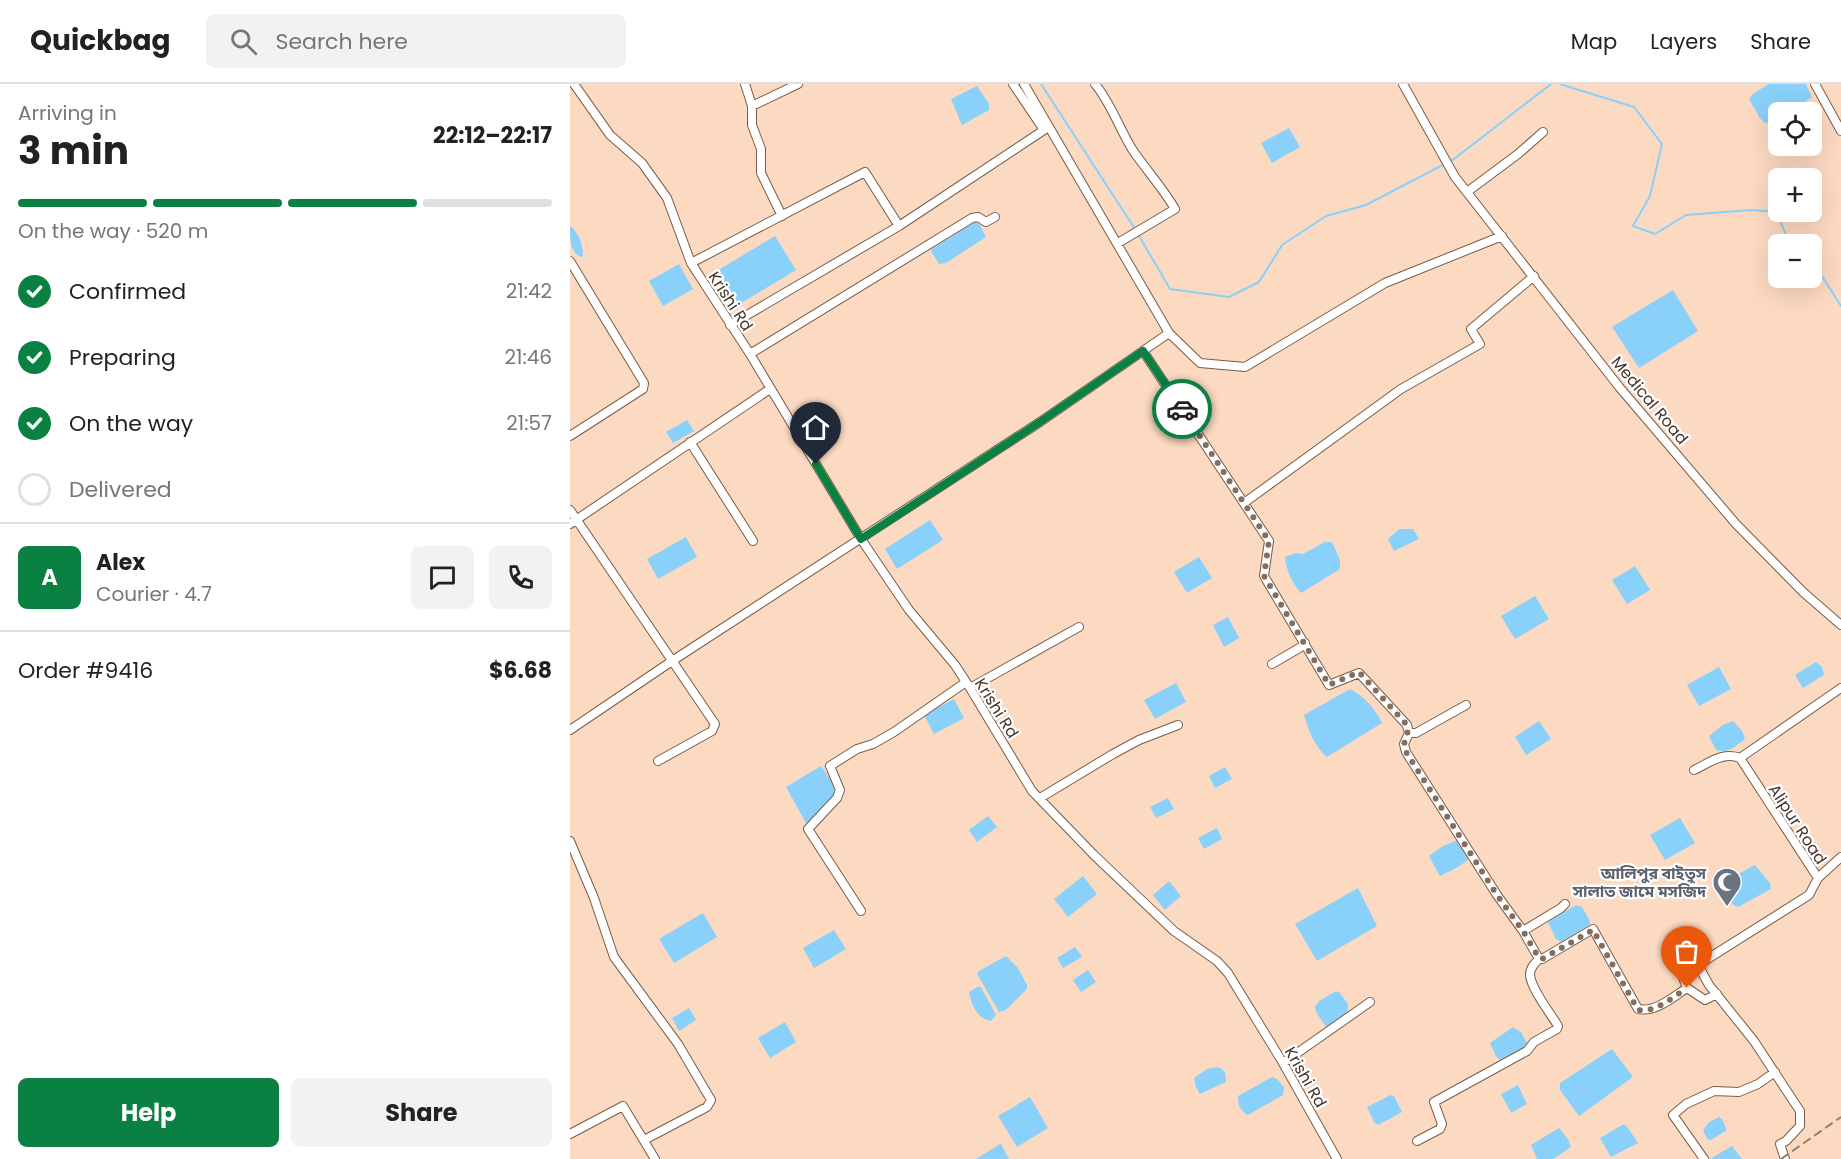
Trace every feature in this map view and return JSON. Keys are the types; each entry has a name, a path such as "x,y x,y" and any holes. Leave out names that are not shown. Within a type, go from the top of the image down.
{"street":[{"name":"Krishi Rd","path":"574,84 610,135 642,163 666,198 691,263 750,354 861,539 909,610 955,665 1032,790 1094,855 1174,931 1217,962 1228,973 1283,1063 1337,1159"},
{"path":"745,84 752,106 752,125 760,149 761,173 782,216"},
{"path":"752,106 798,84"},
{"path":"730,325 899,226 1044,130 1013,84"},
{"path":"1024,84 1169,333 1200,363 1245,368 1385,283 1502,236"},
{"path":"1095,84 1133,150 1165,191 1175,209 1118,243"},
{"name":"Medical Road","path":"1403,84 1455,177 1620,388 1736,524 1803,592 1841,625"},
{"path":"1815,84 1841,131"},
{"path":"1467,192 1518,154 1542,132"},
{"path":"691,263 865,172 899,226"},
{"path":"750,354 972,218 978,217 986,222 995,217"},
{"path":"570,261 644,383 643,389 570,436"},
{"path":"1244,503 1401,389 1480,344 1471,329 1533,276"},
{"path":"570,730 672,661 1040,422 1169,333"},
{"path":"1143,351 1269,541 1264,576 1329,685 1359,672 1401,717 1409,733 1404,744 1406,752 1539,958"},
{"path":"573,522 770,389"},
{"path":"690,442 753,541"},
{"path":"570,510 573,522 713,721 715,727 712,731 658,760"},
{"path":"861,911 808,829 837,798 840,790 830,766 857,749 873,744 894,732 968,685 1079,627"},
{"path":"1272,664 1305,643"},
{"path":"1694,770 1726,755 1740,758 1841,688"},
{"path":"1409,733 1416,733 1466,705"},
{"path":"1040,798 1139,740 1178,725"},
{"name":"Alipur Road","path":"1687,988 1682,975 1809,895 1818,879 1740,758"},
{"path":"570,841 594,898 614,957 678,1044 711,1101 707,1107 644,1140"},
{"path":"1818,879 1841,857"},
{"path":"1523,931 1565,904"},
{"path":"1417,1141 1440,1129 1442,1124 1434,1102 1527,1051 1534,1042 1557,1029 1557,1024 1533,984 1530,976 1531,968 1539,958 1542,959 1593,930 1638,1010 1646,1011 1656,1007 1687,988 1705,1000 1717,994"},
{"path":"1698,965 1717,994 1754,1041 1800,1111 1800,1126 1780,1144 1785,1159"},
{"path":"1283,1063 1370,1002"},
{"path":"1704,1159 1673,1115 1686,1104 1713,1091 1740,1092 1758,1084 1775,1072"},
{"path":"570,1134 624,1106 655,1159"}],"water":[{"path":"1769,84 1806,84 1812,97 1805,102 1768,102 1768,122 1765,123 1749,99"},
{"path":"977,86 989,104 989,110 962,125 951,99"},
{"path":"1289,128 1300,147 1272,163 1261,143"},
{"path":"975,222 980,225 986,237 946,263 939,264 932,249"},
{"path":"570,226 580,240 583,252 581,257 573,249"},
{"path":"775,236 796,270 736,306 715,272"},
{"path":"679,264 693,289 663,306 649,281"},
{"path":"1673,290 1698,331 1639,368 1612,327"},
{"path":"687,420 694,431 673,443 666,432"},
{"path":"930,520 943,540 897,569 885,549"},
{"path":"1399,529 1413,529 1419,539 1394,551 1388,539"},
{"path":"686,537 697,557 658,579 647,559"},
{"path":"1325,542 1332,542 1340,560 1340,569 1301,593 1290,576 1285,557 1296,553 1303,554"},
{"path":"1199,557 1212,578 1187,593 1174,572"},
{"path":"1635,566 1650,590 1627,604 1612,580"},
{"path":"1535,596 1549,619 1515,639 1501,616"},
{"path":"1228,617 1239,638 1224,647 1213,625"},
{"path":"1816,662 1822,667 1824,675 1803,688 1795,675"},
{"path":"1719,667 1731,689 1699,706 1687,685"},
{"path":"1176,683 1186,702 1155,719 1144,700"},
{"path":"1350,689 1369,703 1382,723 1327,757 1313,738 1304,715"},
{"path":"954,699 964,718 934,734 924,715"},
{"path":"1539,721 1551,739 1526,755 1515,737"},
{"path":"1733,721 1742,731 1745,739 1728,750 1716,750 1709,736 1723,725"},
{"path":"821,766 836,794 810,822 806,823 786,787"},
{"path":"1225,767 1232,779 1215,788 1209,776"},
{"path":"1168,798 1174,809 1156,818 1150,807"},
{"path":"988,816 997,827 977,842 969,830"},
{"path":"1680,818 1695,843 1665,860 1650,835"},
{"path":"1217,828 1222,839 1204,849 1198,838"},
{"path":"1460,839 1469,859 1440,876 1429,856 1443,846"},
{"path":"1755,865 1770,883 1771,889 1738,907 1727,897 1723,882"},
{"path":"1083,876 1097,894 1068,917 1054,899"},
{"path":"1169,881 1181,896 1165,910 1153,895"},
{"path":"1358,888 1377,926 1317,961 1295,924"},
{"path":"1576,905 1582,907 1590,921 1589,925 1561,942 1556,939 1548,922"},
{"path":"703,913 717,937 674,963 659,939"},
{"path":"834,930 846,949 814,968 803,948"},
{"path":"1075,947 1082,957 1063,968 1057,958"},
{"path":"1006,956 1018,968 1027,989 1006,1010 999,1012 977,974"},
{"path":"1088,970 1096,982 1081,992 1073,980"},
{"path":"981,987 996,1015 991,1021 978,1014 973,1006 969,992"},
{"path":"1336,991 1348,1004 1347,1016 1327,1028 1315,1007 1319,1001"},
{"path":"689,1008 696,1020 679,1031 672,1018"},
{"path":"785,1022 796,1042 770,1058 758,1038"},
{"path":"1513,1027 1521,1032 1528,1045 1500,1060 1490,1043"},
{"path":"1612,1049 1633,1077 1579,1116 1560,1090 1560,1083"},
{"path":"1219,1067 1225,1072 1226,1082 1200,1094 1194,1078 1207,1069"},
{"path":"1272,1077 1284,1087 1283,1095 1248,1115 1243,1112 1238,1096"},
{"path":"1518,1085 1527,1104 1511,1113 1501,1094"},
{"path":"1391,1095 1394,1096 1402,1112 1378,1125 1374,1122 1367,1107"},
{"path":"1030,1097 1048,1128 1017,1147 998,1116"},
{"path":"1719,1117 1727,1130 1711,1140 1707,1139 1703,1130 1709,1122"},
{"path":"1626,1125 1638,1143 1611,1157 1600,1138"},
{"path":"1559,1128 1571,1147 1553,1159 1537,1159 1531,1145"},
{"path":"1000,1144 1009,1159 976,1159"},
{"path":"1732,1146 1742,1159 1710,1159"}],"waterway":[{"path":"1041,84 1135,229"},
{"path":"1138,234 1170,289 1229,297 1259,282 1282,245 1326,216 1366,205 1454,159 1551,84"},
{"path":"1560,84 1634,107 1662,144 1650,196 1633,226 1655,234 1686,215 1751,210 1776,212 1786,234"},
{"path":"1822,276 1841,306"}],"railway":[{"path":"1781,1159 1841,1117"}],"way so far":[{"path":"1182,409 1269,541 1264,576 1329,685 1359,672 1401,717 1409,733 1404,744 1406,752 1539,958 1542,959 1593,930 1638,1010 1646,1011 1656,1007 1687,988"}],"place":[{"name":"আলিপুর বাইতুস সালাত জামে মসজিদ","path":"1727,908"}],"route":[{"path":"816,464 861,539 1040,422 1143,351 1182,409"}]}
